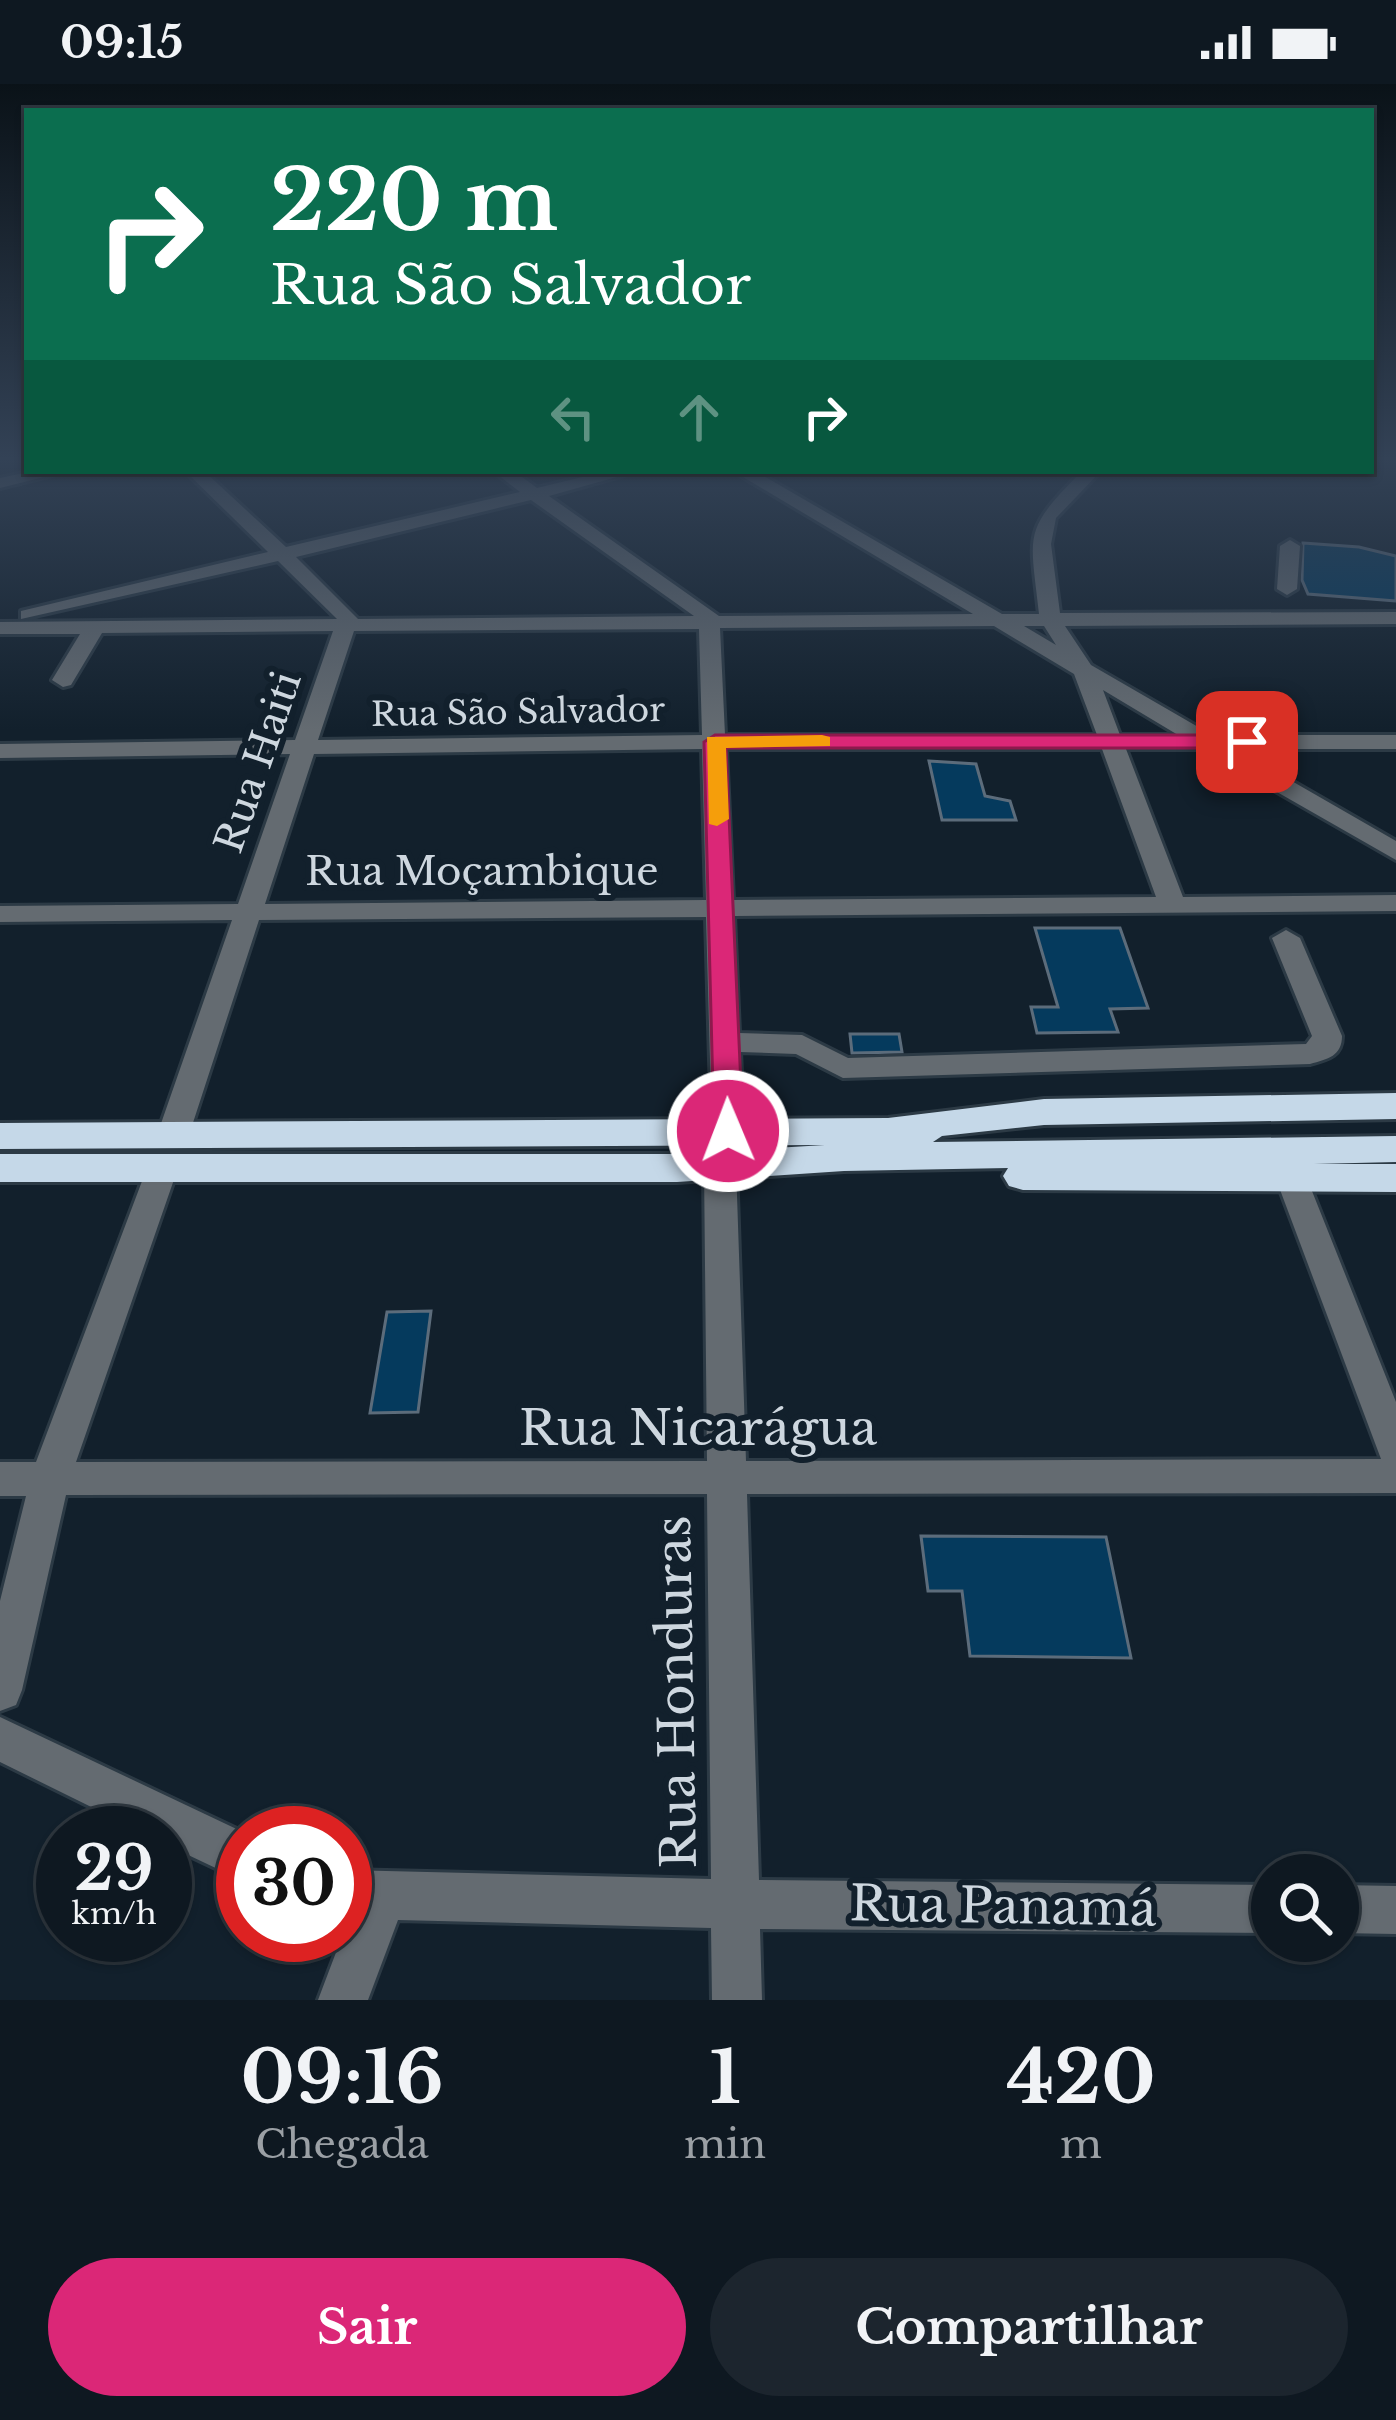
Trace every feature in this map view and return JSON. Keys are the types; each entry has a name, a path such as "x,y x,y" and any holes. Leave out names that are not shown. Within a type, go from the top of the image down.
{"highway":[{"path":"724,1149 1044,1112 1396,1106"},
{"path":"866,1131 1396,1130"},
{"path":"0,1136 168,1151 724,1149 909,1155 1396,1149"},
{"path":"724,1149 1292,1179 1396,1178"},
{"path":"0,1168 168,1151"}],"street":[{"path":"278,550 349,617 347,626"},
{"path":"0,625 297,550"},
{"path":"617,550 701,608 711,624"},
{"path":"879,550 1396,852"},
{"path":"1042,550 1050,620 1084,671 1173,905"},
{"path":"1285,619 1291,550"},
{"path":"123,565 137,588"},
{"path":"0,625 1396,618"},
{"name":"Rua Honduras","path":"711,624 727,1042 726,1480 737,2000"},
{"name":"Rua Haiti","path":"0,1690 50,1478 168,1151 347,626"},
{"path":"63,680 95,627"},
{"name":"Rua São Salvador","path":"0,751 715,742 1396,742"},
{"name":"Rua Moçambique","path":"0,914 1396,903"},
{"path":"727,1042 802,1045 843,1068 1310,1054 1327,1047 1327,1036 1286,938"},
{"path":"1292,1179 1396,1451"},
{"name":"Rua Nicarágua","path":"0,1478 1396,1476"},
{"path":"0,1739 216,1844"},
{"name":"Rua Panamá","path":"372,1894 735,1904 1251,1909"},
{"path":"1359,1910 1396,1910"},
{"path":"343,2000 351,1962"}],"building":[{"path":"1303,550 1373,550 1396,556 1396,601 1308,594 1302,580"},
{"path":"929,761 976,764 985,796 1010,801 1016,820 942,820"},
{"path":"1035,928 1120,928 1148,1008 1110,1009 1118,1032 1037,1033 1031,1007 1058,1007"},
{"path":"850,1034 899,1034 902,1052 852,1053"},
{"path":"431,1311 418,1412 370,1413 387,1312"},
{"path":"921,1536 1106,1537 1131,1658 970,1656 962,1591 928,1591"}],"slow traffic":[{"path":"717,819 715,742 822,742"}],"route":[{"path":"728,1131 715,742 1247,742"}]}
